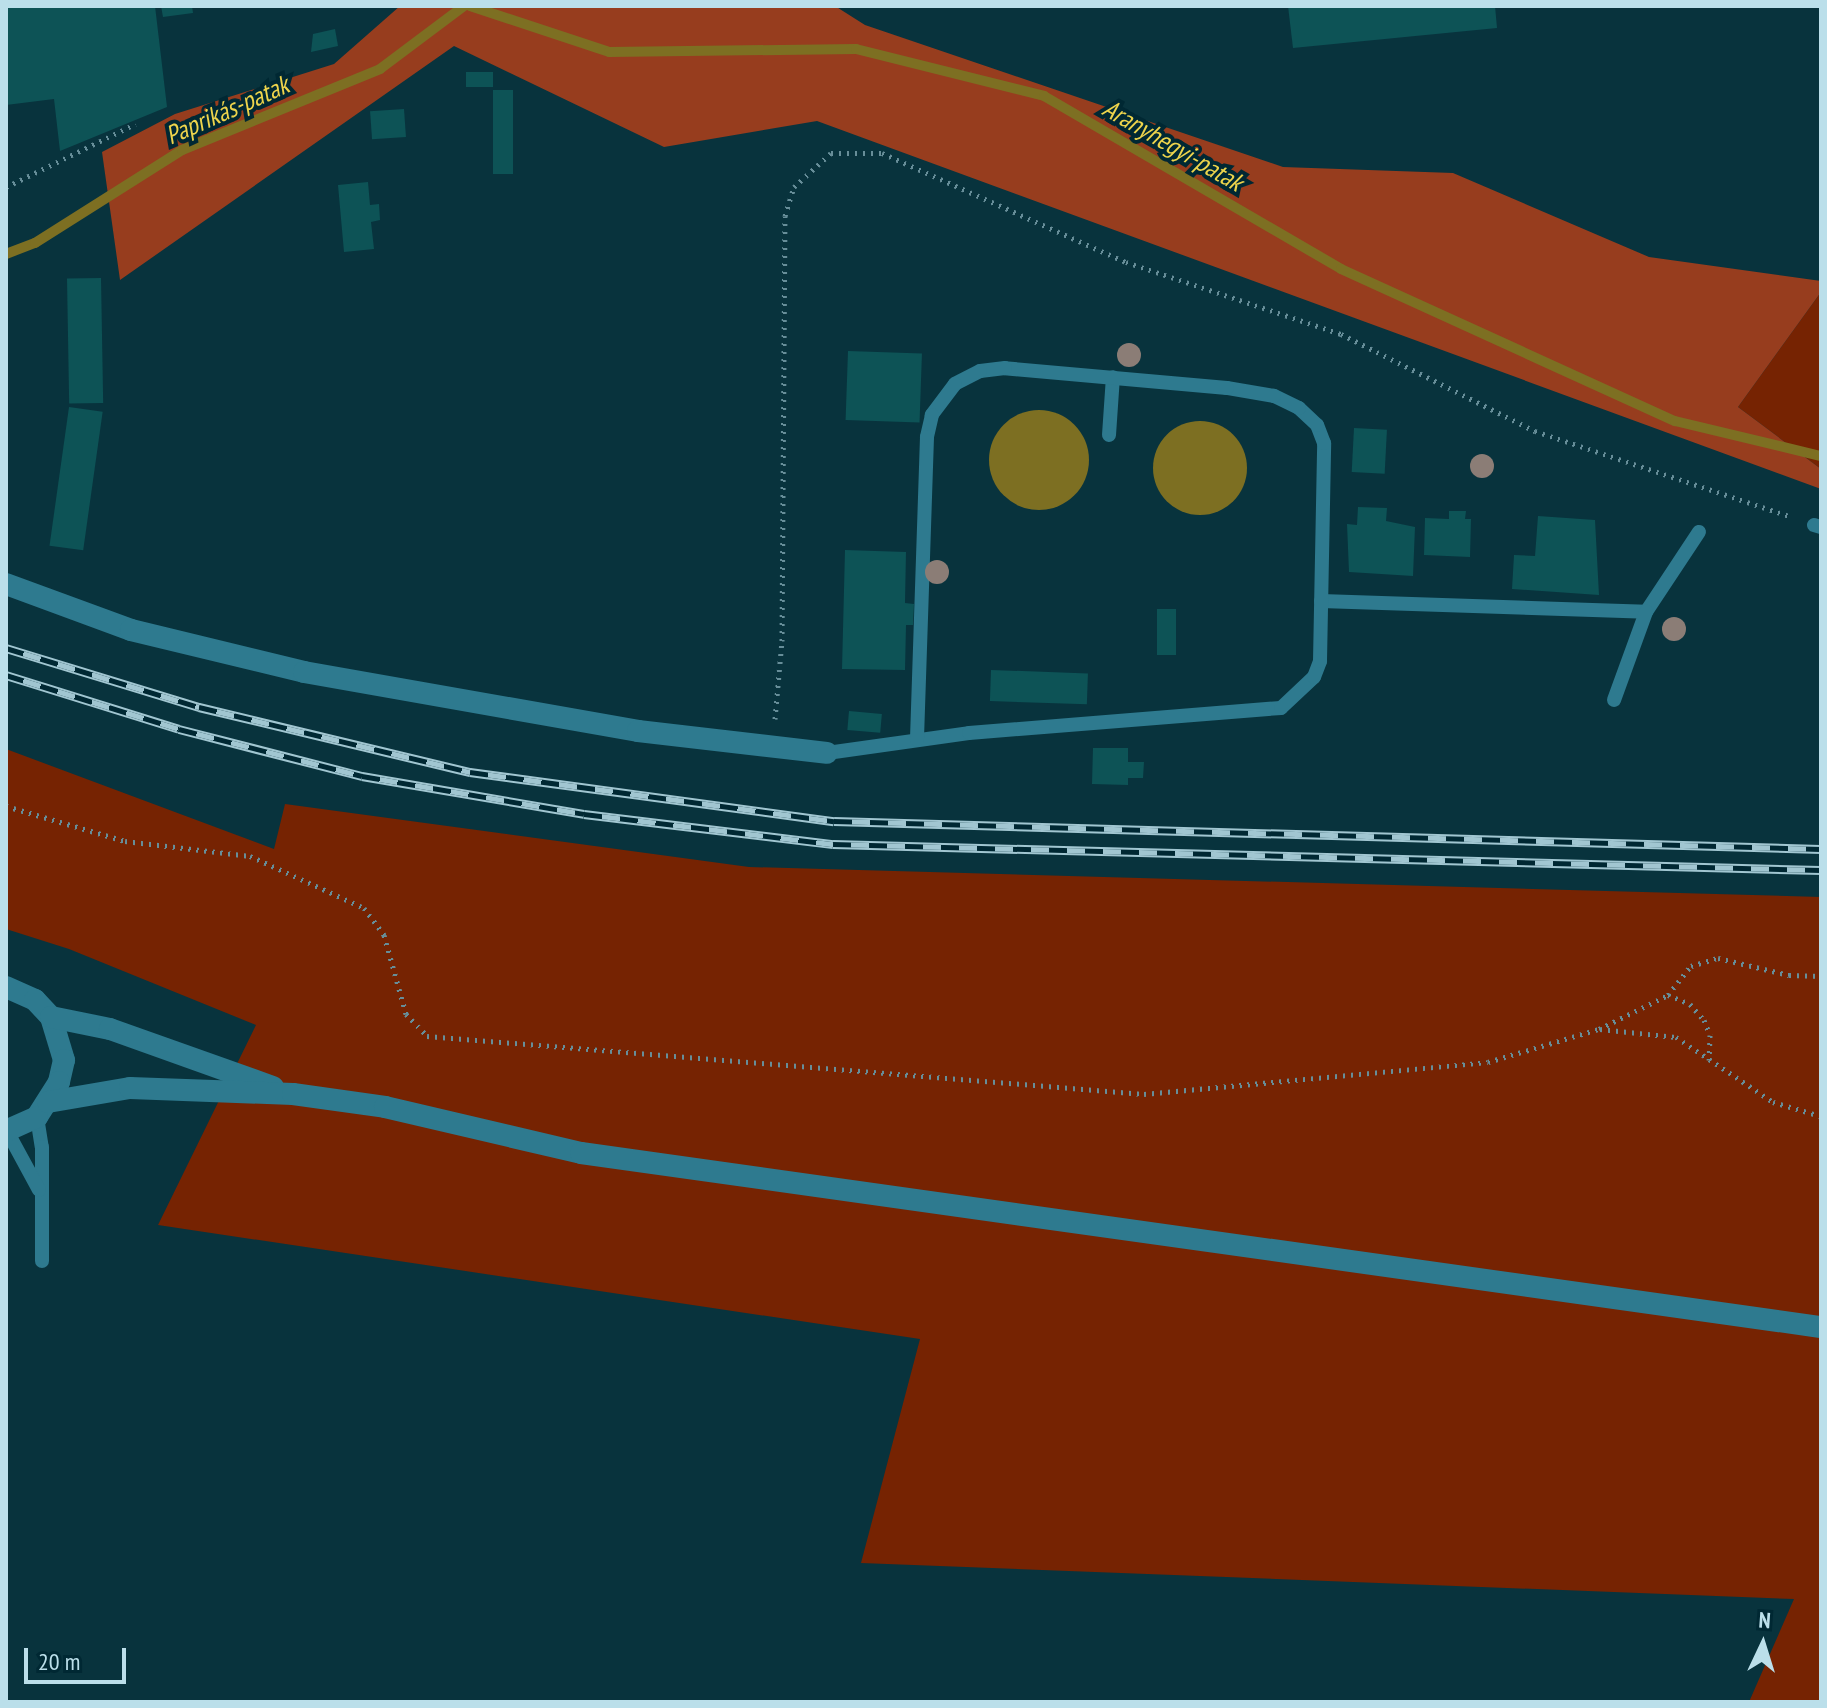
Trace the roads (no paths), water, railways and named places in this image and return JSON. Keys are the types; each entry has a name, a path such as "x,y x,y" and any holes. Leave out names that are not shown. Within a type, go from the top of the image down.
{"street":[{"path":"6,584 131,630 376,687 638,731 827,753"},
{"path":"6,987 35,1000 51,1017 64,1060 42,1110"},
{"path":"51,1017 110,1029 293,1094"},
{"path":"7,1131 42,1110 130,1088 293,1094 385,1107 581,1153 1821,1327"}],"lane":[{"path":"827,753 917,740 1281,708 1314,677 1320,661 1324,443 1317,425 1299,408 1274,396 1113,377 1005,368 980,371 955,384 932,415 925,473 917,740"},
{"path":"1109,435 1113,377"},
{"path":"1614,700 1646,612 1699,532"},
{"path":"1321,601 1646,612"},
{"path":"42,1110 42,1261"},
{"path":"7,1131 40,1193"}],"waterway":[{"name":"Paprikás-patak","path":"6,254 35,243 182,150 380,69 464,6"},
{"name":"Aranyhegyi-patak","path":"470,6 609,52 856,49 1044,96 1341,269 1675,421 1821,456"}],"railway":[{"path":"6,648 199,707 470,772 834,821 1821,849"},
{"path":"6,675 179,729 362,776 584,814 833,844 1821,870"}]}
